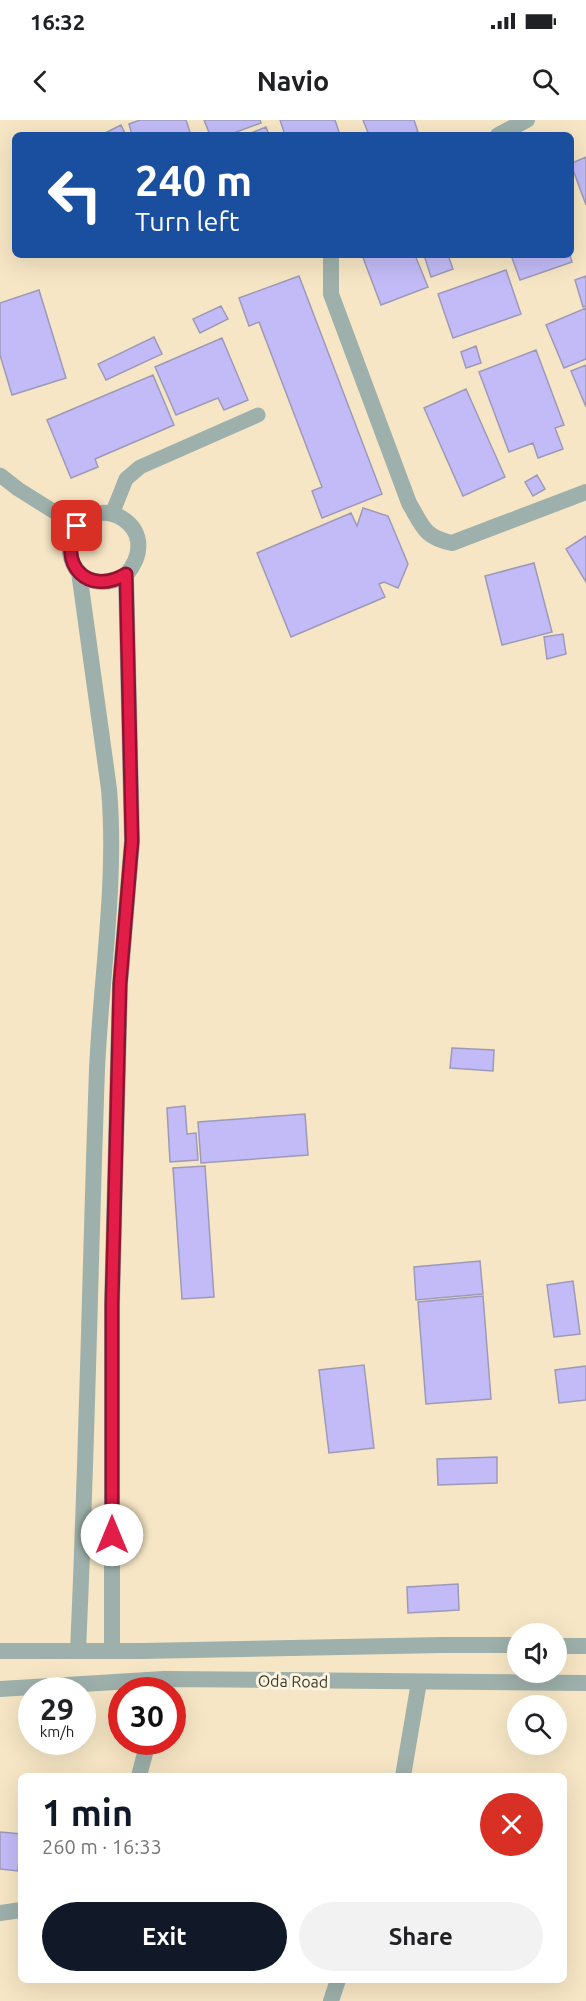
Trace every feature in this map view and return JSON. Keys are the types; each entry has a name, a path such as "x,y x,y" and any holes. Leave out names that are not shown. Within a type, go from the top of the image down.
{"street":[{"path":"504,132 527,120"},
{"path":"331,258 331,294 409,503 426,532 436,540 452,543 586,492"},
{"path":"99,513 112,514 124,519 133,528 138,540 139,552 134,565 126,574 115,581 102,583 90,580 79,572 72,562 69,549 71,537 77,526 87,518 99,513"},
{"path":"78,1650 87,1456 98,1048 112,821 79,572"},
{"path":"112,1651 114,1220 120,984 132,841 126,574"},
{"path":"107,922 125,922"},
{"path":"92,1217 114,1220"},
{"name":"Oda Road","path":"0,1651 507,1645"},
{"path":"567,1646 586,1646"},
{"path":"404,1773 419,1682"},
{"name":"Oda Road","path":"186,1685 586,1683"},
{"name":"Oda Road","path":"0,1689 108,1686"},
{"path":"140,1773 145,1755"},
{"path":"0,1912 18,1910"},
{"path":"331,2001 337,1983"}],"lane":[{"path":"112,514 126,479 140,467 258,415"},
{"path":"0,475 77,526"}],"building":[{"path":"140,120 186,120 190,132 131,132 129,124"},
{"path":"204,120 260,120 261,123 236,132 209,132"},
{"path":"280,120 335,120 339,132 284,132"},
{"path":"363,120 414,120 418,132 368,132"},
{"path":"121,125 124,132 107,132"},
{"path":"266,127 268,132 254,132"},
{"path":"586,157 586,205 574,172 574,162"},
{"path":"363,258 416,258 428,287 381,305"},
{"path":"425,258 449,258 453,269 431,277"},
{"path":"512,258 571,258 572,262 520,280"},
{"path":"506,270 521,314 453,338 438,294"},
{"path":"299,276 382,494 322,518 312,491 322,487 259,322 249,326 239,298"},
{"path":"586,276 586,306 583,307 575,280"},
{"path":"39,290 66,378 12,395 0,355 0,303"},
{"path":"221,306 228,319 200,333 193,319"},
{"path":"586,308 586,359 564,368 546,325"},
{"path":"154,337 162,354 106,380 98,364"},
{"path":"222,338 248,400 224,410 218,398 176,415 155,367"},
{"path":"476,346 481,363 466,368 461,352"},
{"path":"536,350 564,425 555,428 563,449 538,458 533,443 509,452 479,372"},
{"path":"586,365 586,407 571,371"},
{"path":"153,375 174,425 95,459 98,467 71,478 47,420"},
{"path":"466,389 505,477 463,496 424,408"},
{"path":"537,475 545,489 533,496 525,482"},
{"path":"363,508 388,516 408,564 398,588 384,582 379,584 385,597 291,637 257,553 351,513 357,526"},
{"path":"586,536 586,582 566,549"},
{"path":"534,563 552,632 502,645 485,576"},
{"path":"563,634 566,654 547,659 544,637"},
{"path":"452,1048 494,1050 493,1071 450,1068"},
{"path":"185,1106 187,1134 196,1133 198,1160 170,1162 167,1108"},
{"path":"305,1114 308,1155 201,1163 198,1122"},
{"path":"205,1166 214,1297 182,1299 173,1168"},
{"path":"480,1261 483,1294 416,1300 414,1267"},
{"path":"573,1281 580,1334 554,1337 547,1285"},
{"path":"483,1296 491,1399 426,1404 418,1302"},
{"path":"364,1365 374,1448 329,1453 319,1370"},
{"path":"586,1366 586,1400 559,1403 555,1370"},
{"path":"497,1457 497,1483 438,1485 437,1459"},
{"path":"458,1584 459,1610 408,1613 407,1587"},
{"path":"0,1832 18,1834 18,1871 0,1869"}],"route":[{"path":"77,526 71,537 69,549 72,562 79,572 90,580 102,583 115,581 126,574 132,841 120,984 112,1304 112,1535"}]}
